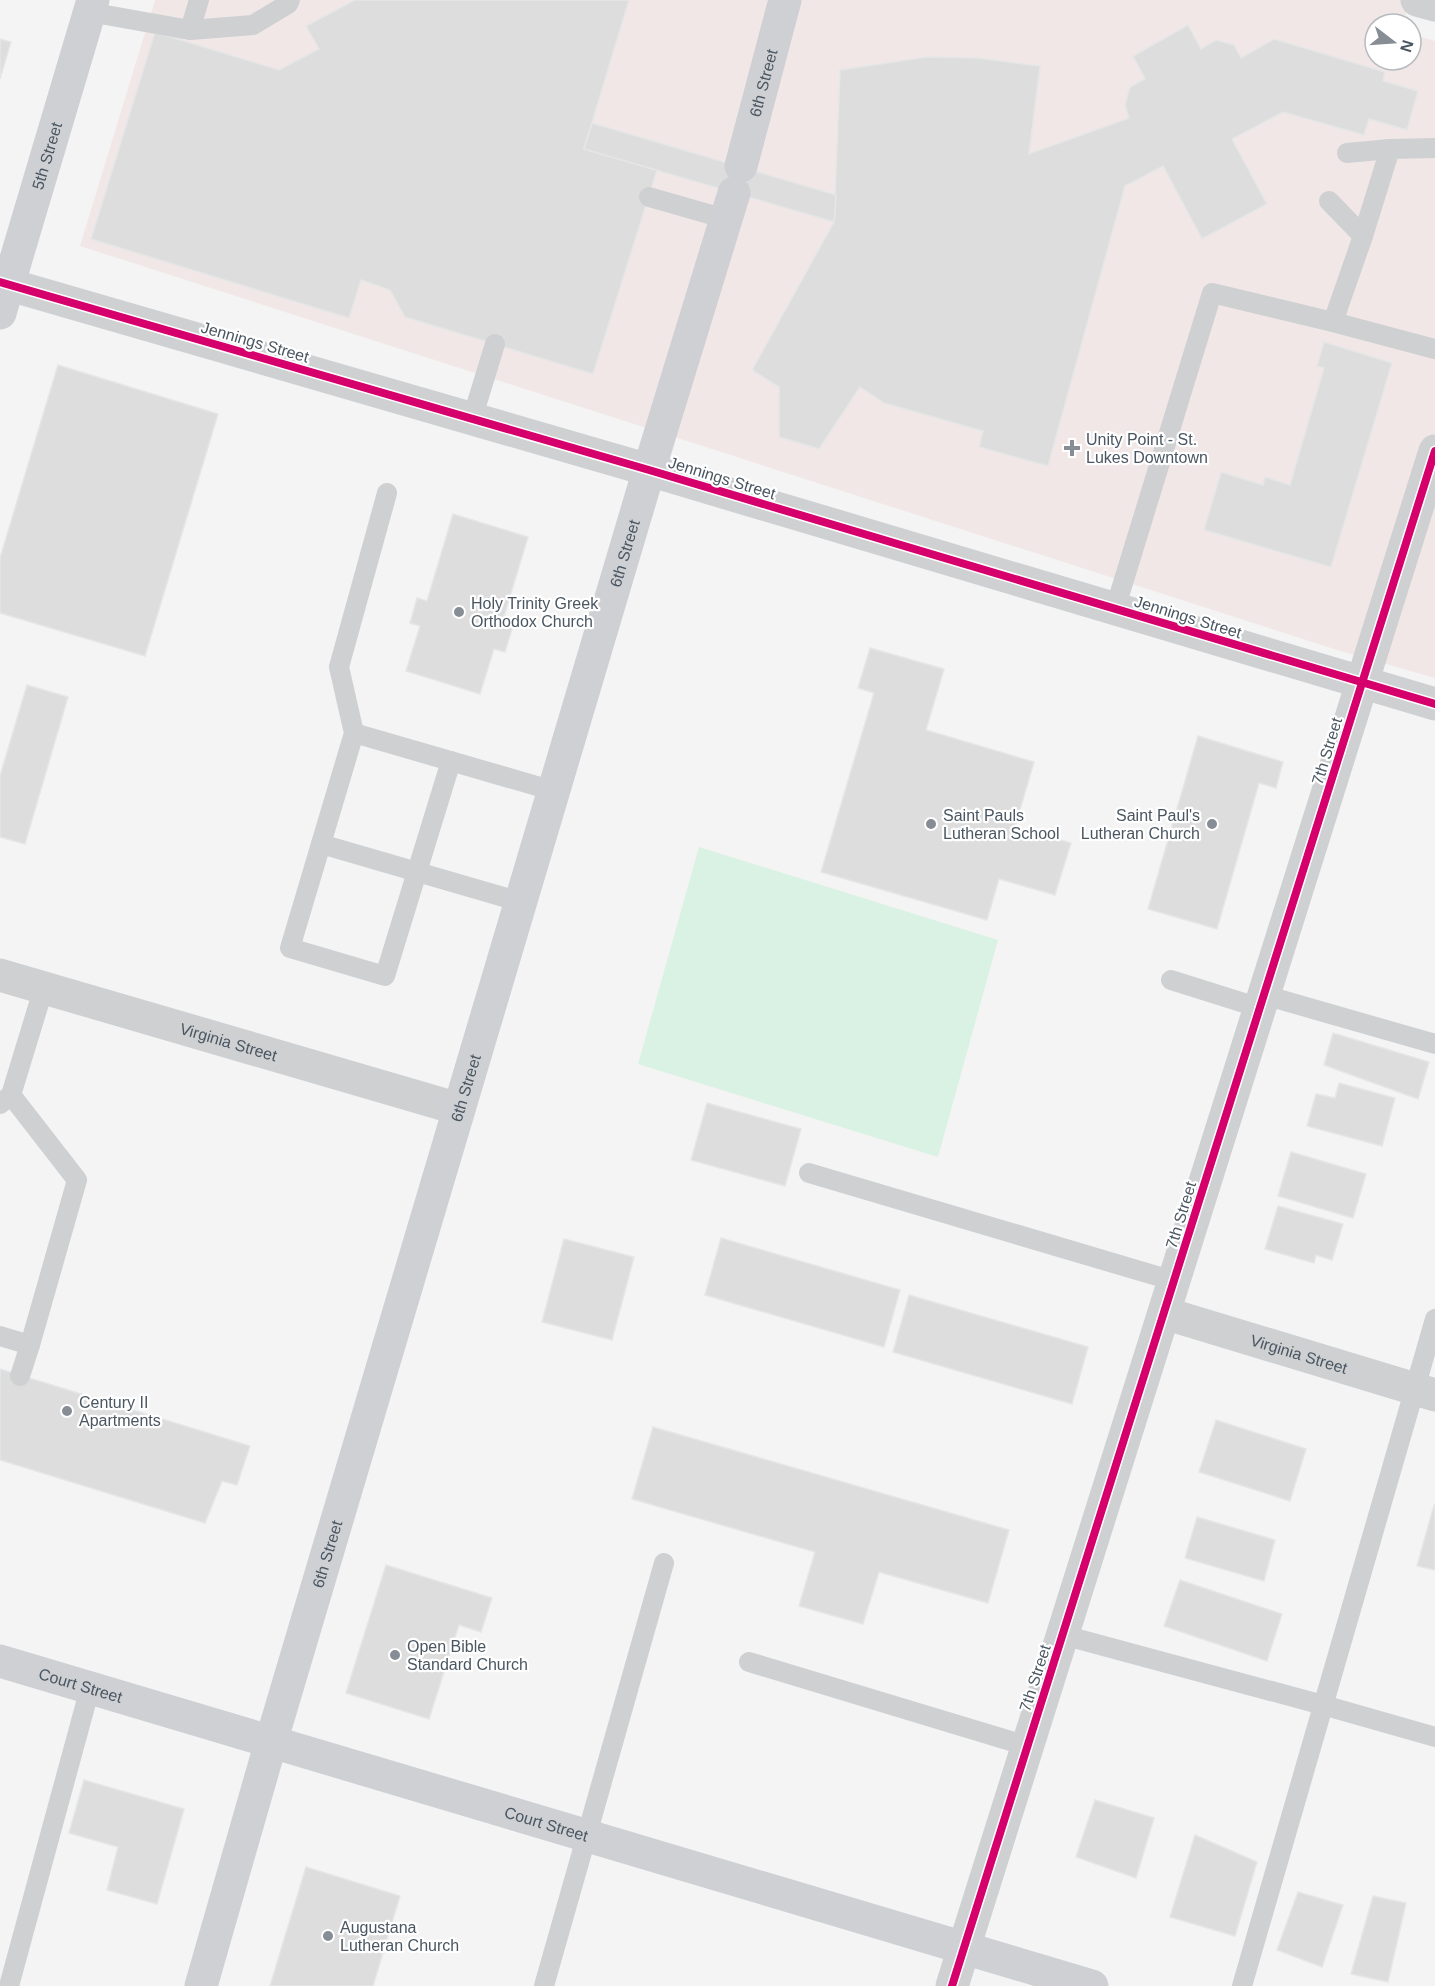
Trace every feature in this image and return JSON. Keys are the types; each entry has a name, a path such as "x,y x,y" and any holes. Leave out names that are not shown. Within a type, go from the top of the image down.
{"main road":[{"name":"6th Street","path":"201,1986 459,1109 734,193 785,0"},
{"name":"5th Street","path":"3,293 91,6"},
{"name":"Court Street","path":"0,1661 1092,1986"}],"street":[{"path":"1417,0 1435,5"},
{"name":"Jennings Street","path":"3,293 472,419 1435,704"},
{"name":"7th Street","path":"952,1986 1435,451"},
{"name":"Virginia Street","path":"0,975 459,1109"},
{"name":"Virginia Street","path":"1164,1313 1425,1392"}],"lane":[{"path":"190,30 199,0"},
{"path":"91,6 190,30 253,25 288,4 290,0"},
{"path":"1347,153 1435,148"},
{"path":"1334,322 1390,149"},
{"path":"649,197 734,193"},
{"path":"1329,201 1363,236"},
{"path":"1115,609 1212,293 1435,349"},
{"path":"472,419 495,344"},
{"path":"387,493 339,667 354,733 290,948 385,976 451,761"},
{"path":"354,733 554,791"},
{"path":"321,844 521,902"},
{"path":"1171,980 1435,1044"},
{"path":"20,1376 77,1180 6,1100 44,987"},
{"path":"809,1173 1174,1281"},
{"path":"1242,1986 1323,1705 1425,1392 1435,1319"},
{"path":"0,1336 30,1345"},
{"path":"544,1986 664,1563"},
{"path":"1063,1635 1435,1737"},
{"path":"749,1662 1028,1746"},
{"path":"9,1986 90,1688"}],"shaded area":[{"name":"Unity Point - St. Lukes Downtown","path":"155,0 1410,0 1406,12 1363,12 1363,72 1423,72 1423,38 1435,41 1435,678 1337,650 80,246"}],"green space":[{"path":"699,847 998,940 938,1157 638,1064"}],"building":[{"path":"355,0 629,0 584,149 657,170 593,374 405,317 390,290 361,280 349,318 91,239 155,32 279,70 319,49 306,26"},
{"path":"1188,25 1201,49 1216,40 1234,45 1241,58 1274,39 1363,65 1363,72 1385,72 1383,81 1418,91 1407,130 1369,119 1364,135 1283,112 1232,139 1267,204 1202,239 1163,166 1125,186 1048,466 979,447 983,431 884,403 860,387 819,449 779,437 779,387 752,370 834,222 840,70 927,57 978,58 1040,66 1029,154 1129,118 1125,105 1130,87 1145,79 1133,56"},
{"path":"0,39 11,42 0,79"},
{"path":"592,123 836,195 834,222 584,149"},
{"path":"1324,342 1392,363 1331,567 1204,530 1221,472 1263,485 1265,477 1290,485 1324,368 1317,366"},
{"path":"58,365 218,414 145,656 0,613 0,558"},
{"name":"Holy Trinity Greek Orthodox Church","path":"453,514 528,537 502,623 513,626 505,652 494,649 480,694 406,671 420,626 410,623 417,598 427,601"},
{"path":"870,648 944,669 926,730 1034,762 1015,827 1071,843 1055,895 999,879 987,920 821,872 874,693 858,688"},
{"path":"27,685 68,697 25,844 0,837 0,776"},
{"path":"1198,736 1283,762 1276,788 1259,783 1217,929 1148,909"},
{"path":"1333,1033 1429,1062 1418,1099 1324,1065"},
{"path":"1339,1083 1395,1098 1382,1146 1307,1126 1316,1094 1335,1098"},
{"path":"707,1103 801,1129 785,1186 691,1160"},
{"path":"1291,1152 1366,1174 1353,1218 1278,1196"},
{"path":"1278,1206 1343,1224 1332,1260 1316,1255 1314,1263 1265,1249"},
{"path":"721,1238 900,1290 884,1347 705,1295"},
{"path":"564,1239 634,1257 612,1340 542,1322"},
{"path":"909,1295 1088,1347 1072,1404 893,1352"},
{"name":"Century II Apartments","path":"0,1369 250,1446 237,1485 222,1481 205,1523 0,1460"},
{"path":"1216,1420 1306,1449 1290,1501 1199,1472"},
{"path":"653,1427 1009,1530 988,1603 879,1572 863,1624 799,1606 815,1552 632,1499"},
{"path":"1435,1505 1435,1570 1417,1566"},
{"path":"1197,1517 1275,1540 1264,1581 1185,1558"},
{"path":"386,1565 492,1598 481,1632 459,1625 429,1719 346,1693"},
{"path":"1180,1580 1282,1614 1267,1661 1164,1626"},
{"path":"84,1780 184,1809 157,1904 107,1890 118,1847 69,1833"},
{"path":"1095,1800 1154,1818 1136,1878 1076,1857"},
{"path":"1195,1835 1257,1862 1235,1936 1170,1917"},
{"path":"306,1867 400,1896 373,1986 270,1986"},
{"path":"1298,1892 1343,1905 1322,1967 1277,1950"},
{"path":"1373,1896 1406,1903 1388,1982 1351,1974"}],"cycle path":[{"path":"0,282 649,470 1435,704"},
{"path":"952,1986 1435,451"}],"place":[{"name":"Unity Point - St. Lukes Downtown","path":"1072,448"},
{"name":"Holy Trinity Greek Orthodox Church","path":"459,612"},
{"name":"Saint Pauls Lutheran School","path":"931,824"},
{"name":"Saint Paul's Lutheran Church","path":"1212,824"},
{"name":"Century II Apartments","path":"67,1411"},
{"name":"Open Bible Standard Church","path":"395,1655"},
{"name":"Augustana Lutheran Church","path":"328,1936"}]}
